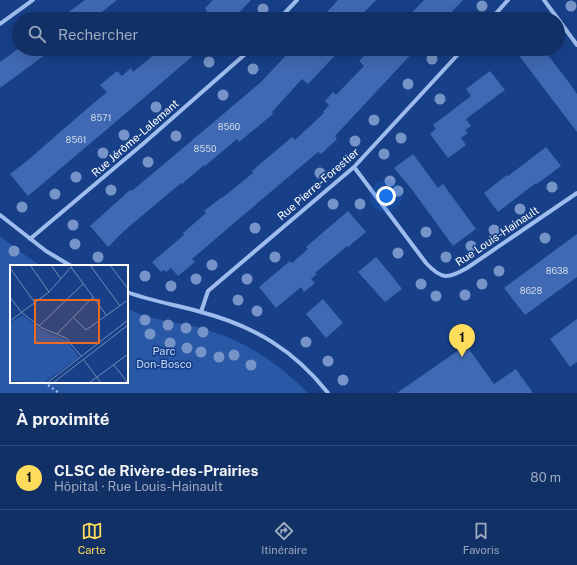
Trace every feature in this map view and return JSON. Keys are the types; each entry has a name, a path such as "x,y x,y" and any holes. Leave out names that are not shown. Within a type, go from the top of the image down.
{"street":[{"path":"16,12 33,0"},
{"path":"286,12 297,0"},
{"path":"497,12 508,0"},
{"path":"544,0 553,12"},
{"path":"0,24 12,15"},
{"path":"565,29 577,45"},
{"name":"Rue Jérôme-Lalemant","path":"30,239 144,143 243,56"},
{"name":"Rue Pierre-Forestier","path":"201,312 208,291 354,167 457,56"},
{"name":"Rue Louis-Hainault","path":"354,167 426,263 434,272 446,277 458,274 577,193"},
{"path":"0,216 46,252 69,265"},
{"path":"128,292 158,302 225,319 261,335 303,365 328,393"}],"path":[{"path":"45,383 59,393"}],"green space":[{"name":"Parc Don-Bosco","path":"0,236 40,265 10,265 10,383 128,383 128,309 150,317 201,328 231,339 259,353 285,371 308,393 0,393"}],"building":[{"path":"85,0 117,0 102,12 69,12"},
{"path":"213,0 251,0 240,12 206,12 207,11 205,8"},
{"path":"338,0 376,0 365,12 327,12"},
{"path":"424,0 463,0 452,12 413,12"},
{"path":"12,53 12,56 43,56 0,88 0,62"},
{"path":"152,56 193,56 28,196 10,174 107,92 100,85 117,71 122,76 131,68 133,72"},
{"path":"285,56 334,56 308,84 302,79 272,112 273,114 239,142 237,139 205,166 204,165 182,184 181,183 124,231 108,247 90,226 130,190 132,191 261,82"},
{"path":"364,56 409,56 335,136 337,139 321,154 318,152 247,212 192,259 195,262 178,276 171,268 166,272 164,270 161,272 152,262 184,235 183,233 206,213 204,211 253,173 252,171 292,137 295,140 324,113 323,112 329,105 325,101 333,92 336,95 364,66 359,61"},
{"path":"519,56 548,56 568,81 577,94 577,132"},
{"path":"490,71 505,90 466,119 471,126 465,130 468,133 461,138 466,145 448,158 430,134 436,129 433,125 471,96 466,89"},
{"path":"546,147 561,166 498,212 484,193"},
{"path":"413,154 438,188 443,184 476,229 453,246 413,191 394,168"},
{"path":"348,211 366,232 315,273 317,274 311,279 315,283 304,292 301,287 276,308 259,287 290,261 292,263 308,249 306,247"},
{"path":"577,234 577,277 525,315 504,288"},
{"path":"376,257 402,289 385,302 358,272"},
{"path":"323,299 343,323 326,338 306,314"},
{"path":"577,319 577,362 570,367 550,339"},
{"path":"466,345 494,384 516,369 533,393 397,393"}],"place":[{"name":"CLSC de Rivère-des-Prairies","path":"462,357"}]}
